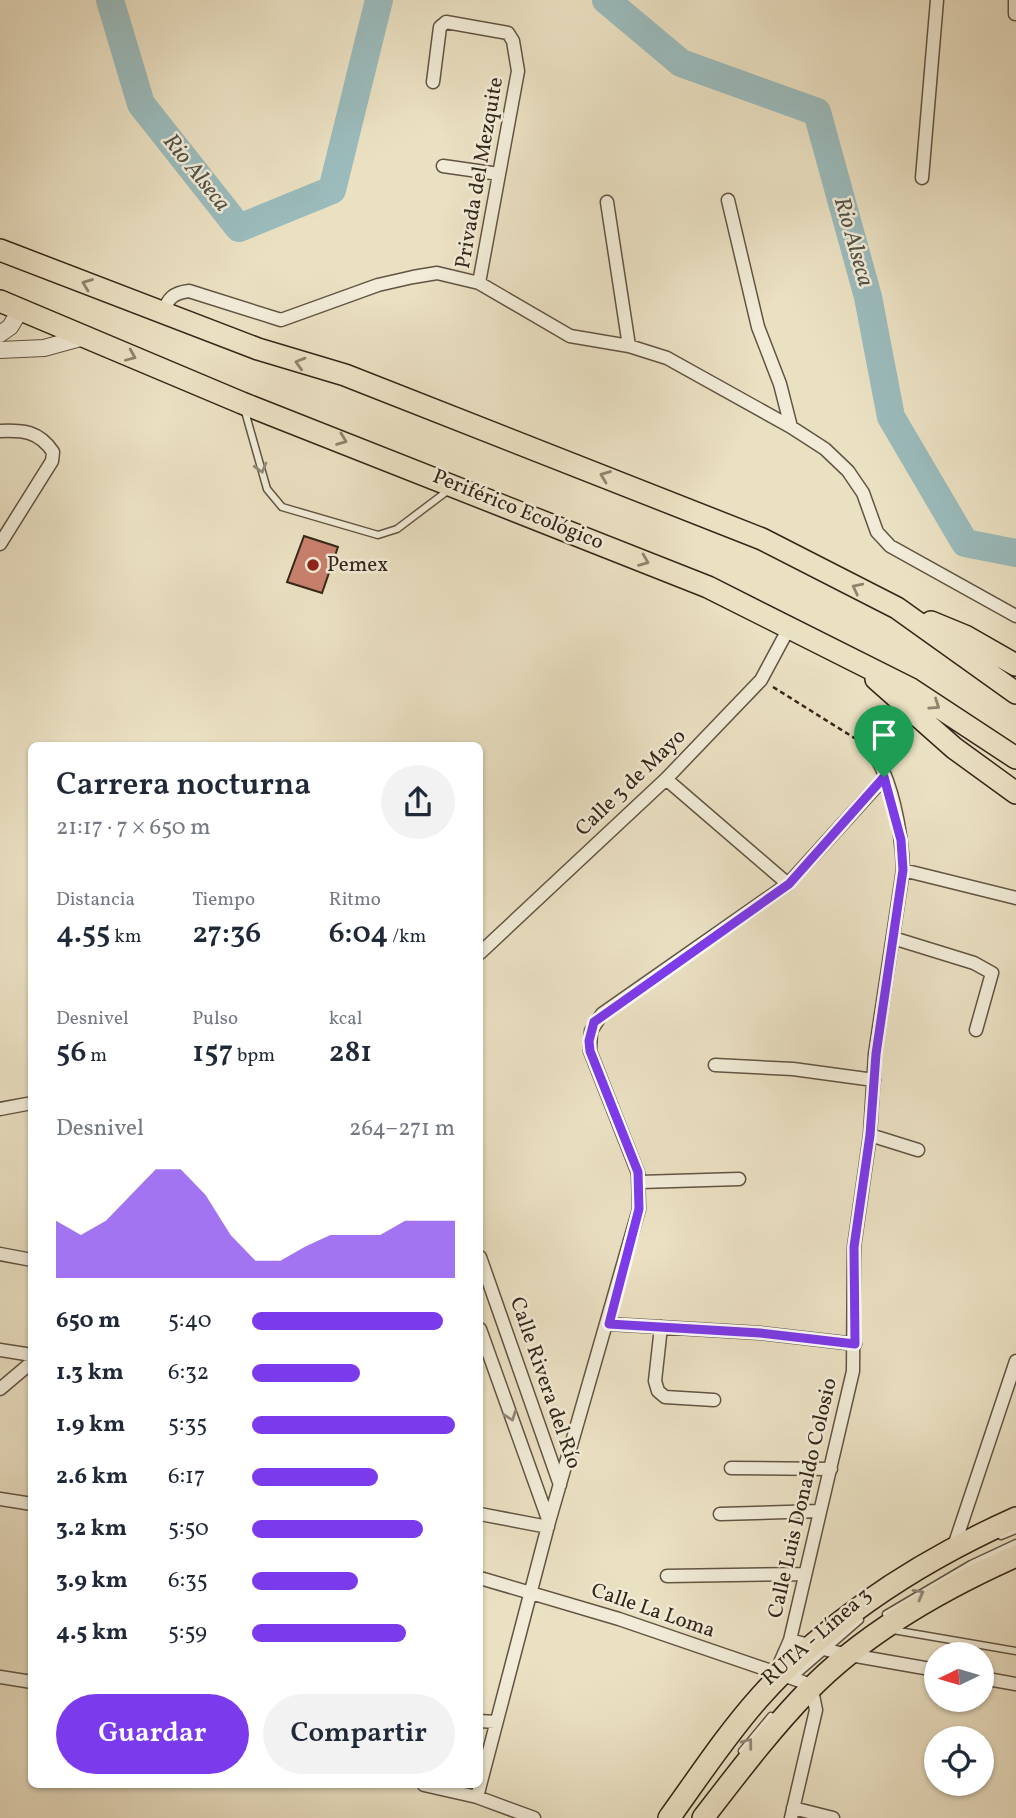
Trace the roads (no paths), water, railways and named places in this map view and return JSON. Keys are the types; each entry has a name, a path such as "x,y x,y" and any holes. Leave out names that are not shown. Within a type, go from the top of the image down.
{"main road":[{"path":"0,250 296,362 345,375 669,500 762,539 897,608 965,636 1016,665"},
{"name":"Periférico Ecológico","path":"0,301 242,403 457,485 708,587 854,658 911,689 1016,758"},
{"path":"897,608 1016,693"},
{"path":"854,658 944,740 1016,793"},
{"path":"686,1816 759,1744 792,1682 832,1651 881,1592 954,1546 1016,1518"},
{"path":"686,1816 738,1724 832,1651 973,1575 1016,1556"}],"street":[{"path":"922,178 937,0"},
{"path":"1015,0 1015,14"},
{"name":"Privada del Mezquite","path":"433,82 440,27 446,22 509,33 519,71 479,283"},
{"path":"443,166 499,174"},
{"path":"728,200 758,327 780,383 791,427"},
{"path":"607,202 629,346"},
{"path":"163,313 167,301 176,292 189,291 281,320 378,285 413,277 437,273 479,283 570,336 629,346 676,362 791,427 825,449 848,471 863,494 877,532 890,546 1016,616"},
{"path":"0,334 10,327 20,309"},
{"path":"0,350 44,348 84,337"},
{"path":"0,431 32,432 47,442 53,452 52,461 0,544"},
{"name":"Calle 3 de Mayo","path":"483,950 666,779 761,680 790,626"},
{"name":"Calle Luis Donaldo Colosio","path":"792,1682 790,1640 850,1394 855,1344 853,1265 870,1135 874,1080 903,870 901,840 884,777 874,753 867,746"},
{"path":"560,1486 609,1324 639,1209 640,1182 590,1051 589,1041 594,1022 789,884 884,777"},
{"path":"666,779 789,884"},
{"path":"903,870 1016,898"},
{"path":"893,938 974,962 992,973 976,1030"},
{"path":"715,1065 793,1069 874,1080"},
{"path":"0,1109 28,1104"},
{"path":"870,1135 918,1150"},
{"path":"640,1182 739,1179"},
{"path":"0,1254 28,1259"},
{"name":"Calle Rivera del Río","path":"483,1265 560,1486 483,1772"},
{"path":"483,1328 503,1321"},
{"path":"609,1324 760,1333 855,1344"},
{"path":"661,1327 655,1381 658,1391 665,1396 714,1400"},
{"name":"Calle Rivera del Río","path":"483,1338 548,1525"},
{"path":"0,1350 28,1354"},
{"path":"954,1546 1016,1361"},
{"path":"0,1388 28,1365"},
{"path":"1002,1404 1016,1404"},
{"path":"731,1468 831,1469"},
{"path":"0,1499 28,1503"},
{"path":"720,1514 820,1511"},
{"path":"483,1514 548,1525"},
{"path":"667,1576 805,1574"},
{"name":"Calle La Loma","path":"483,1579 532,1591 792,1682"},
{"name":"Calle Luis Donaldo Colosio","path":"790,1640 832,1651 924,1668"},
{"path":"0,1677 28,1681"},
{"path":"994,1680 1016,1684"},
{"path":"792,1682 816,1710 792,1813 833,1818"},
{"path":"483,1721 495,1723"},
{"path":"438,1788 477,1797 534,1818"},
{"name":"Calle Rivera del Río","path":"477,1797 479,1788"}],"lane":[{"path":"242,403 267,489 282,508 378,535 397,529 457,485"},
{"path":"989,1541 1016,1530"},
{"path":"876,1626 926,1590 1016,1543"},
{"name":"RUTA - Línea 3","path":"878,1606 933,1569 979,1546"},
{"name":"RUTA - Línea 3","path":"832,1651 869,1613"},
{"path":"876,1626 1016,1651"},
{"path":"738,1757 776,1711"},
{"path":"694,1818 733,1764"},
{"path":"680,1818 686,1816"}],"waterway":[{"name":"Rio Alseca","path":"110,0 141,104 239,228 332,190 379,0"},
{"name":"Rio Alseca","path":"606,0 681,63 817,112 868,297 891,417 965,543 1016,553"}],"place":[{"name":"Pemex","path":"313,565"}]}
